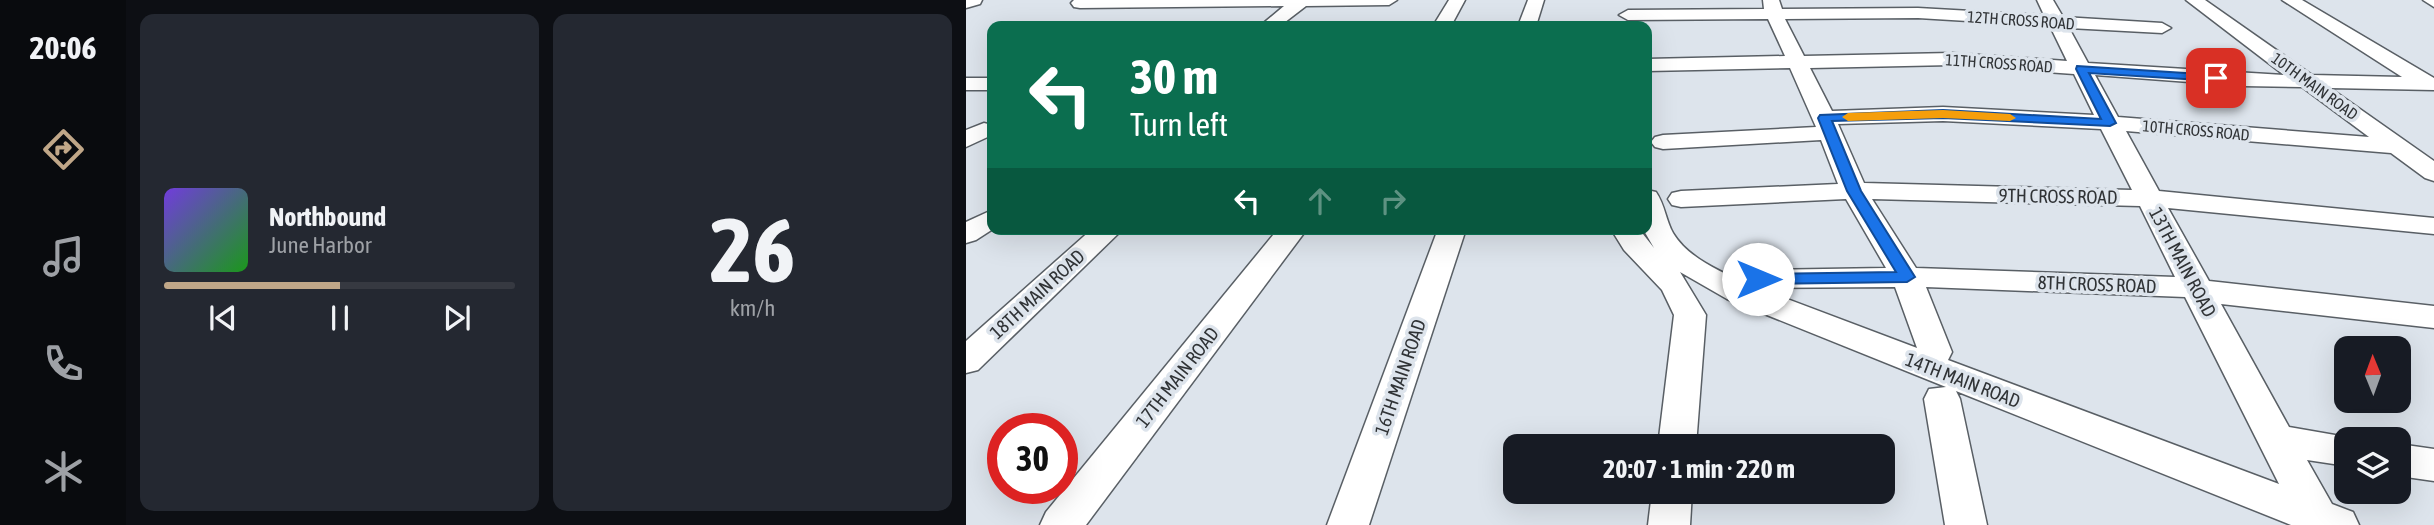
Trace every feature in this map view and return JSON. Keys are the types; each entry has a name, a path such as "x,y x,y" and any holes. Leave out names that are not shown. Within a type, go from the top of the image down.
{"street":[{"path":"966,3 974,0"},
{"path":"1276,21 1303,0"},
{"path":"1080,3 1389,0"},
{"path":"1446,21 1457,0"},
{"path":"1529,21 1536,0"},
{"name":"10TH MAIN ROAD","path":"2194,0 2434,173"},
{"path":"2290,0 2432,85"},
{"path":"1772,7 1854,191 1907,277 1935,352"},
{"name":"12TH CROSS ROAD","path":"1627,14 1772,7 1918,13 2051,11 2162,29"},
{"name":"13TH MAIN ROAD","path":"2051,11 2277,440 2325,522"},
{"name":"11TH CROSS ROAD","path":"1652,65 1952,59 2243,80 2432,85"},
{"path":"966,84 987,84"},
{"name":"10TH CROSS ROAD","path":"1663,142 1943,114 2110,123 2400,147"},
{"name":"9TH CROSS ROAD","path":"1681,199 1854,191 2149,198 2434,226"},
{"name":"14TH MAIN ROAD","path":"1652,212 1661,237 1675,253 1704,275 1738,292 2325,522"},
{"path":"966,233 987,221"},
{"name":"18TH MAIN ROAD","path":"966,361 1045,285 1102,235"},
{"name":"17TH MAIN ROAD","path":"1061,525 1288,235"},
{"name":"16TH MAIN ROAD","path":"1348,525 1450,235"},
{"path":"1629,235 1641,252 1669,278 1682,296 1690,315 1678,434"},
{"name":"8TH CROSS ROAD","path":"1758,279 1907,277 2197,288 2220,294 2434,317"},
{"name":"14TH MAIN ROAD","path":"1942,399 1966,525"},
{"path":"2277,440 2334,449"},
{"path":"2411,462 2434,465"},
{"path":"1669,525 1671,504"}],"slow traffic":[{"path":"1848,117 1943,114 2010,118"}],"route":[{"path":"1758,279 1907,277 1854,191 1824,118 1943,114 2110,123 2081,69 2216,78"}]}
